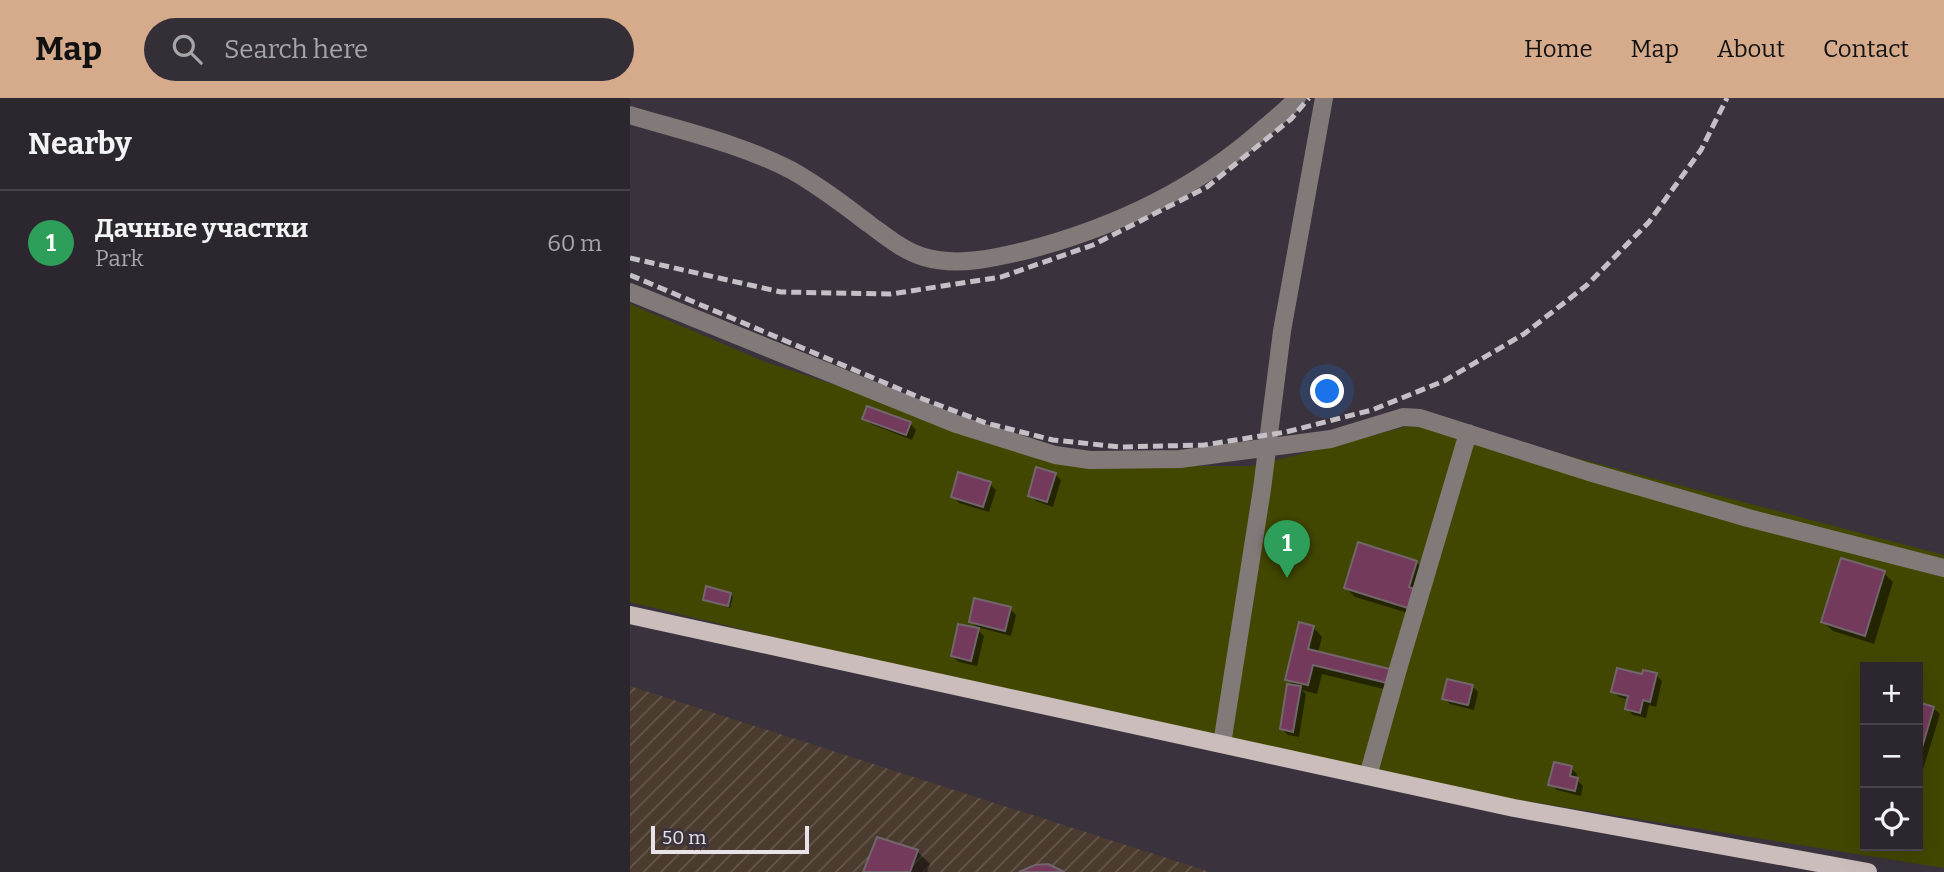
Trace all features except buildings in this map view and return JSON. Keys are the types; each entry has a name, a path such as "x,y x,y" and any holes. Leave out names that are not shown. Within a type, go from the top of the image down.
{"main road":[{"path":"630,615 1514,808 1868,872"}],"lane":[{"path":"630,116 695,135 790,170 835,198 903,248 923,257 955,262 1005,256 1068,240 1135,214 1188,186 1231,157 1297,98"},
{"path":"1222,744 1267,449 1282,331 1324,98"},
{"path":"630,292 956,424 1055,455 1090,460 1180,459 1331,439 1403,417 1420,418 1589,472 1748,518 1944,568"},
{"path":"1368,776 1468,433"}],"shaded area":[{"path":"630,304 763,361 1078,466 1253,466 1432,420 1944,555 1944,868 1294,764 630,602"},
{"path":"630,686 1210,872 630,872"}],"railway":[{"path":"630,258 781,292 891,294 1001,277 1093,245 1207,187 1291,119 1309,98"},
{"path":"630,275 923,399 986,423 1053,440 1121,447 1204,445 1286,432 1372,410 1444,381 1524,334 1587,285 1649,222 1701,150 1727,98"}],"place":[{"name":"Дачные участки","path":"1287,578"}]}
